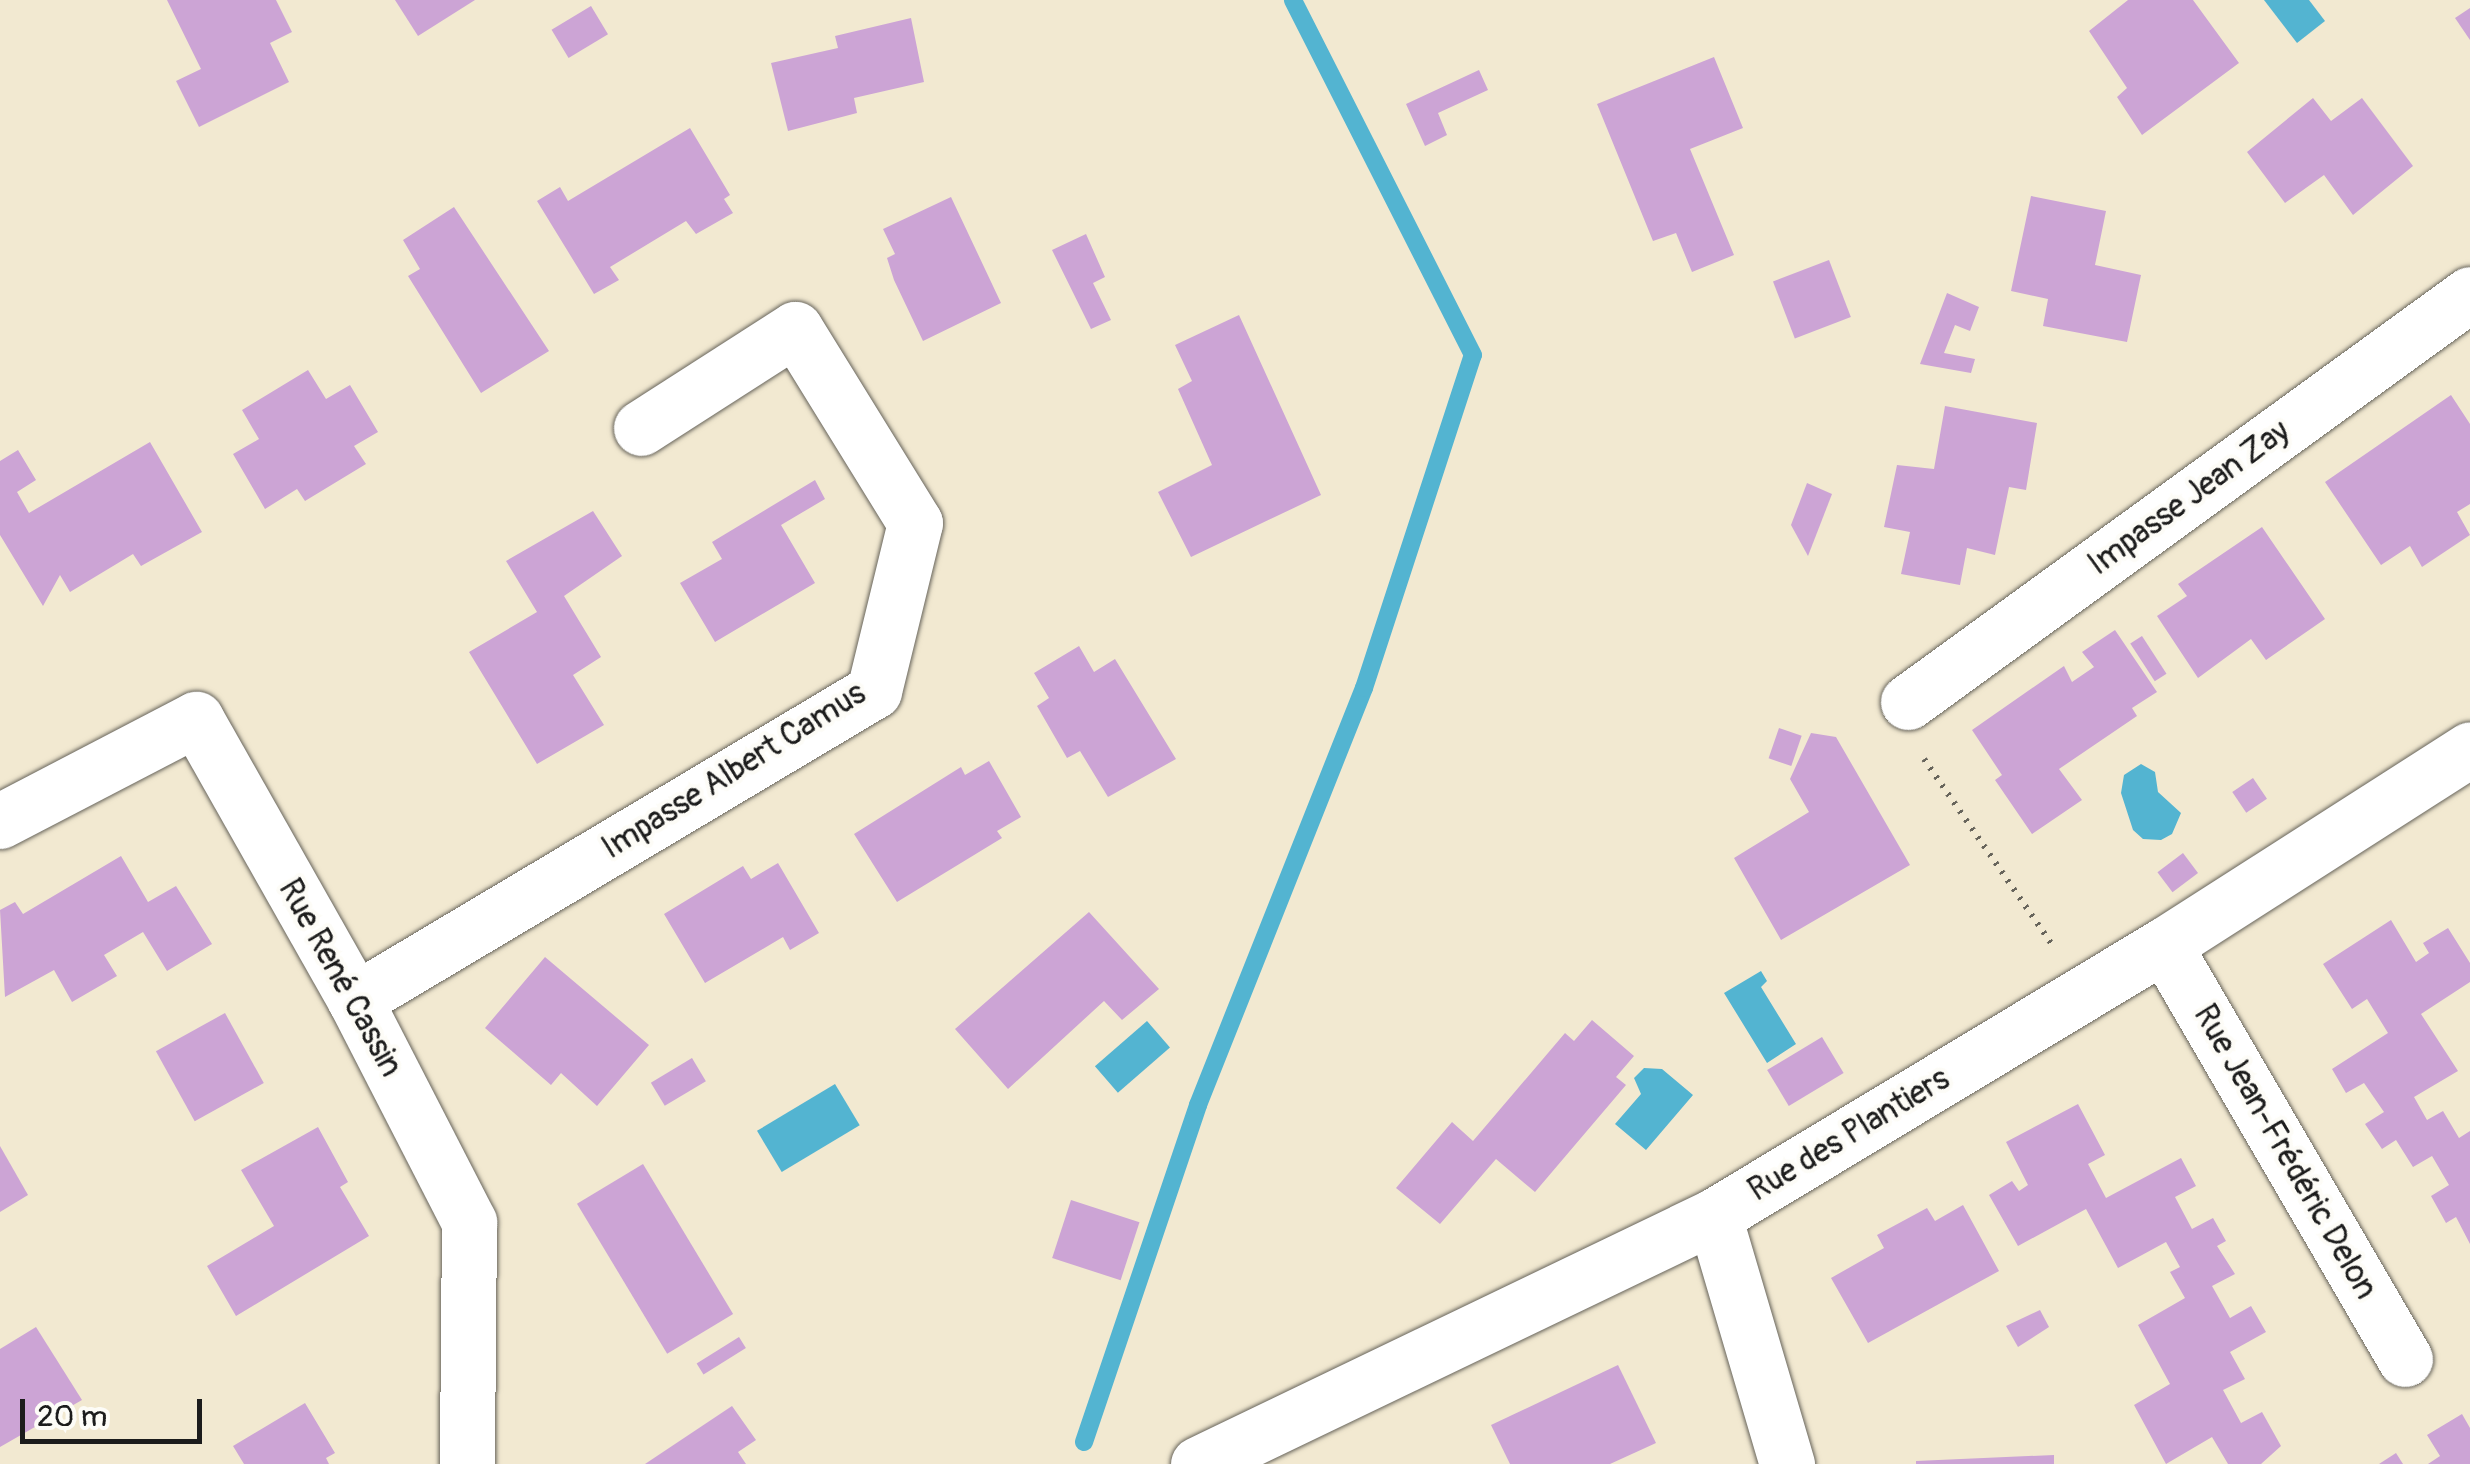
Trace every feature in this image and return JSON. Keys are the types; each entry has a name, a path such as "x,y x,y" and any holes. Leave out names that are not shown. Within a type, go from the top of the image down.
{"street":[{"name":"Impasse Jean Zay","path":"1908,702 2470,294"},
{"name":"Impasse Albert Camus","path":"355,1000 874,692 915,523 795,329 641,428"},
{"name":"Rue René Cassin","path":"0,820 196,719 355,1000 469,1222 466,1464"},
{"name":"Rue des Plantiers","path":"1198,1464 1714,1216 2164,945 2470,749"},
{"name":"Rue Jean-Frédéric Delon","path":"2164,945 2405,1358"},
{"path":"1714,1216 1787,1464"}],"path":[{"path":"1908,702 1912,742 2085,992"}],"water":[{"path":"2264,0 2309,0 2325,21 2297,43"},
{"path":"2141,764 2155,772 2158,792 2181,813 2172,834 2161,840 2143,839 2133,830 2121,793 2124,775"},
{"path":"1761,971 1767,981 1761,987 1796,1044 1767,1063 1724,993"},
{"path":"1147,1021 1170,1047 1118,1093 1095,1066"},
{"path":"1644,1068 1662,1069 1693,1095 1646,1150 1615,1124 1641,1094 1634,1078"},
{"path":"835,1084 860,1125 782,1172 757,1131"}],"building":[{"path":"167,0 276,0 292,32 270,43 289,82 199,127 176,81 201,69"},
{"path":"395,0 475,0 418,36"},
{"path":"2128,0 2193,0 2239,63 2142,135 2117,97 2127,88 2089,31"},
{"path":"591,6 608,34 569,58 552,30"},
{"path":"2470,8 2470,40 2455,18"},
{"path":"911,18 924,82 854,98 857,113 788,131 771,63 838,48 835,36"},
{"path":"1714,57 1743,128 1690,149 1734,255 1692,272 1676,233 1653,241 1597,104"},
{"path":"1479,70 1488,90 1438,113 1447,135 1425,146 1406,104"},
{"path":"2313,98 2331,121 2362,98 2413,166 2353,215 2324,175 2285,203 2247,152"},
{"path":"690,128 730,195 724,199 733,213 696,234 686,221 610,267 619,280 594,294 537,201 560,187 568,201"},
{"path":"2031,196 2106,211 2095,265 2141,275 2127,342 2043,326 2048,299 2011,291"},
{"path":"951,197 1001,303 923,341 894,280 887,258 895,254 883,229"},
{"path":"454,207 549,351 481,393 408,276 420,269 403,240"},
{"path":"1086,234 1105,277 1093,283 1111,320 1091,329 1052,250"},
{"path":"1829,260 1851,317 1795,338 1773,282"},
{"path":"1947,293 1979,307 1970,331 1955,325 1944,353 1975,359 1971,373 1920,364"},
{"path":"1239,315 1321,495 1191,557 1158,492 1212,465 1178,389 1192,381 1175,345"},
{"path":"308,370 326,399 350,385 378,432 354,446 366,464 305,501 297,489 265,509 233,454 259,439 242,410"},
{"path":"2451,395 2470,424 2470,504 2457,512 2470,535 2422,567 2410,546 2381,565 2325,482"},
{"path":"1945,406 2037,423 2026,490 2009,487 1995,555 1967,548 1960,585 1901,574 1910,532 1884,527 1897,465 1934,469"},
{"path":"150,442 202,532 141,566 133,554 70,592 60,575 43,606 0,535 0,461 18,450 36,480 17,492 29,513"},
{"path":"815,480 825,499 781,525 815,583 715,642 680,583 722,559 712,542"},
{"path":"1807,483 1832,494 1808,556 1791,525"},
{"path":"593,511 622,556 564,596 601,657 573,675 604,725 537,764 469,652 537,612 506,561"},
{"path":"2262,527 2325,619 2266,660 2251,639 2198,678 2157,616 2187,596 2178,584"},
{"path":"2115,630 2157,692 2132,708 2137,716 2059,769 2082,800 2032,834 1995,780 2002,775 1972,730 2064,666 2072,682 2094,667 2082,652"},
{"path":"2142,636 2167,674 2155,681 2130,644"},
{"path":"1079,646 1094,672 1115,659 1176,759 1108,797 1080,751 1067,758 1037,706 1049,698 1034,673"},
{"path":"1779,728 1802,736 1791,766 1769,758"},
{"path":"1811,733 1836,737 1910,865 1781,940 1734,858 1809,812 1790,779"},
{"path":"989,761 1021,817 997,831 1002,838 897,902 854,834 961,767 965,775"},
{"path":"2253,778 2267,799 2246,813 2232,792"},
{"path":"2183,853 2198,873 2172,892 2157,872"},
{"path":"121,856 148,902 176,886 212,944 167,971 143,932 104,955 117,976 72,1002 54,970 5,997 0,910 15,902 23,914"},
{"path":"778,863 819,933 790,950 783,937 705,983 664,914 743,866 751,879"},
{"path":"1089,912 1159,989 1122,1020 1104,1001 1008,1089 955,1029"},
{"path":"2391,920 2416,962 2429,953 2423,943 2448,928 2470,963 2470,982 2421,1014 2458,1071 2414,1097 2427,1120 2443,1111 2459,1138 2470,1131 2470,1244 2456,1217 2446,1223 2431,1196 2449,1185 2432,1156 2413,1167 2396,1140 2382,1149 2365,1124 2384,1112 2364,1083 2346,1093 2332,1069 2388,1033 2367,999 2352,1009 2323,964"},
{"path":"545,957 649,1045 597,1106 561,1073 551,1085 485,1028"},
{"path":"225,1013 264,1083 195,1121 156,1051"},
{"path":"1592,1020 1634,1056 1616,1077 1626,1085 1535,1192 1496,1159 1440,1224 1396,1188 1452,1122 1473,1141 1565,1033 1574,1041"},
{"path":"1822,1037 1844,1073 1789,1106 1767,1070"},
{"path":"692,1058 706,1081 665,1106 651,1083"},
{"path":"2078,1104 2105,1155 2088,1164 2106,1198 2181,1158 2196,1186 2175,1197 2192,1229 2213,1218 2226,1241 2217,1246 2235,1274 2212,1286 2230,1318 2251,1306 2266,1332 2230,1352 2245,1379 2223,1390 2241,1423 2262,1412 2281,1446 2261,1464 2228,1464 2212,1437 2166,1464 2134,1405 2170,1384 2138,1325 2185,1298 2170,1272 2180,1267 2166,1242 2118,1268 2086,1209 2018,1246 1989,1195 2012,1181 2019,1191 2028,1185 2006,1142"},
{"path":"318,1127 348,1182 340,1187 369,1236 236,1316 207,1266 274,1226 241,1170"},
{"path":"0,1146 28,1195 0,1212"},
{"path":"643,1164 733,1314 667,1354 577,1204"},
{"path":"1071,1200 1139,1222 1121,1280 1052,1258"},
{"path":"1963,1205 1999,1271 1868,1343 1831,1278 1884,1248 1877,1235 1927,1208 1935,1221"},
{"path":"2040,1310 2049,1327 2018,1347 2006,1326"},
{"path":"36,1327 82,1400 0,1447 0,1349"},
{"path":"739,1337 746,1348 703,1375 697,1363"},
{"path":"1618,1365 1656,1443 1610,1464 1510,1464 1491,1425"},
{"path":"305,1403 335,1453 326,1458 329,1464 244,1464 233,1446"},
{"path":"732,1406 756,1440 738,1452 746,1464 645,1464"},
{"path":"2462,1414 2470,1428 2470,1464 2428,1464 2440,1456 2427,1435"},
{"path":"2396,1453 2403,1464 2379,1464"},
{"path":"2054,1455 2054,1464 1916,1464 1916,1461"}],"waterway":[{"path":"1084,1442 1198,1105 1364,688 1473,355 1293,0"}]}
